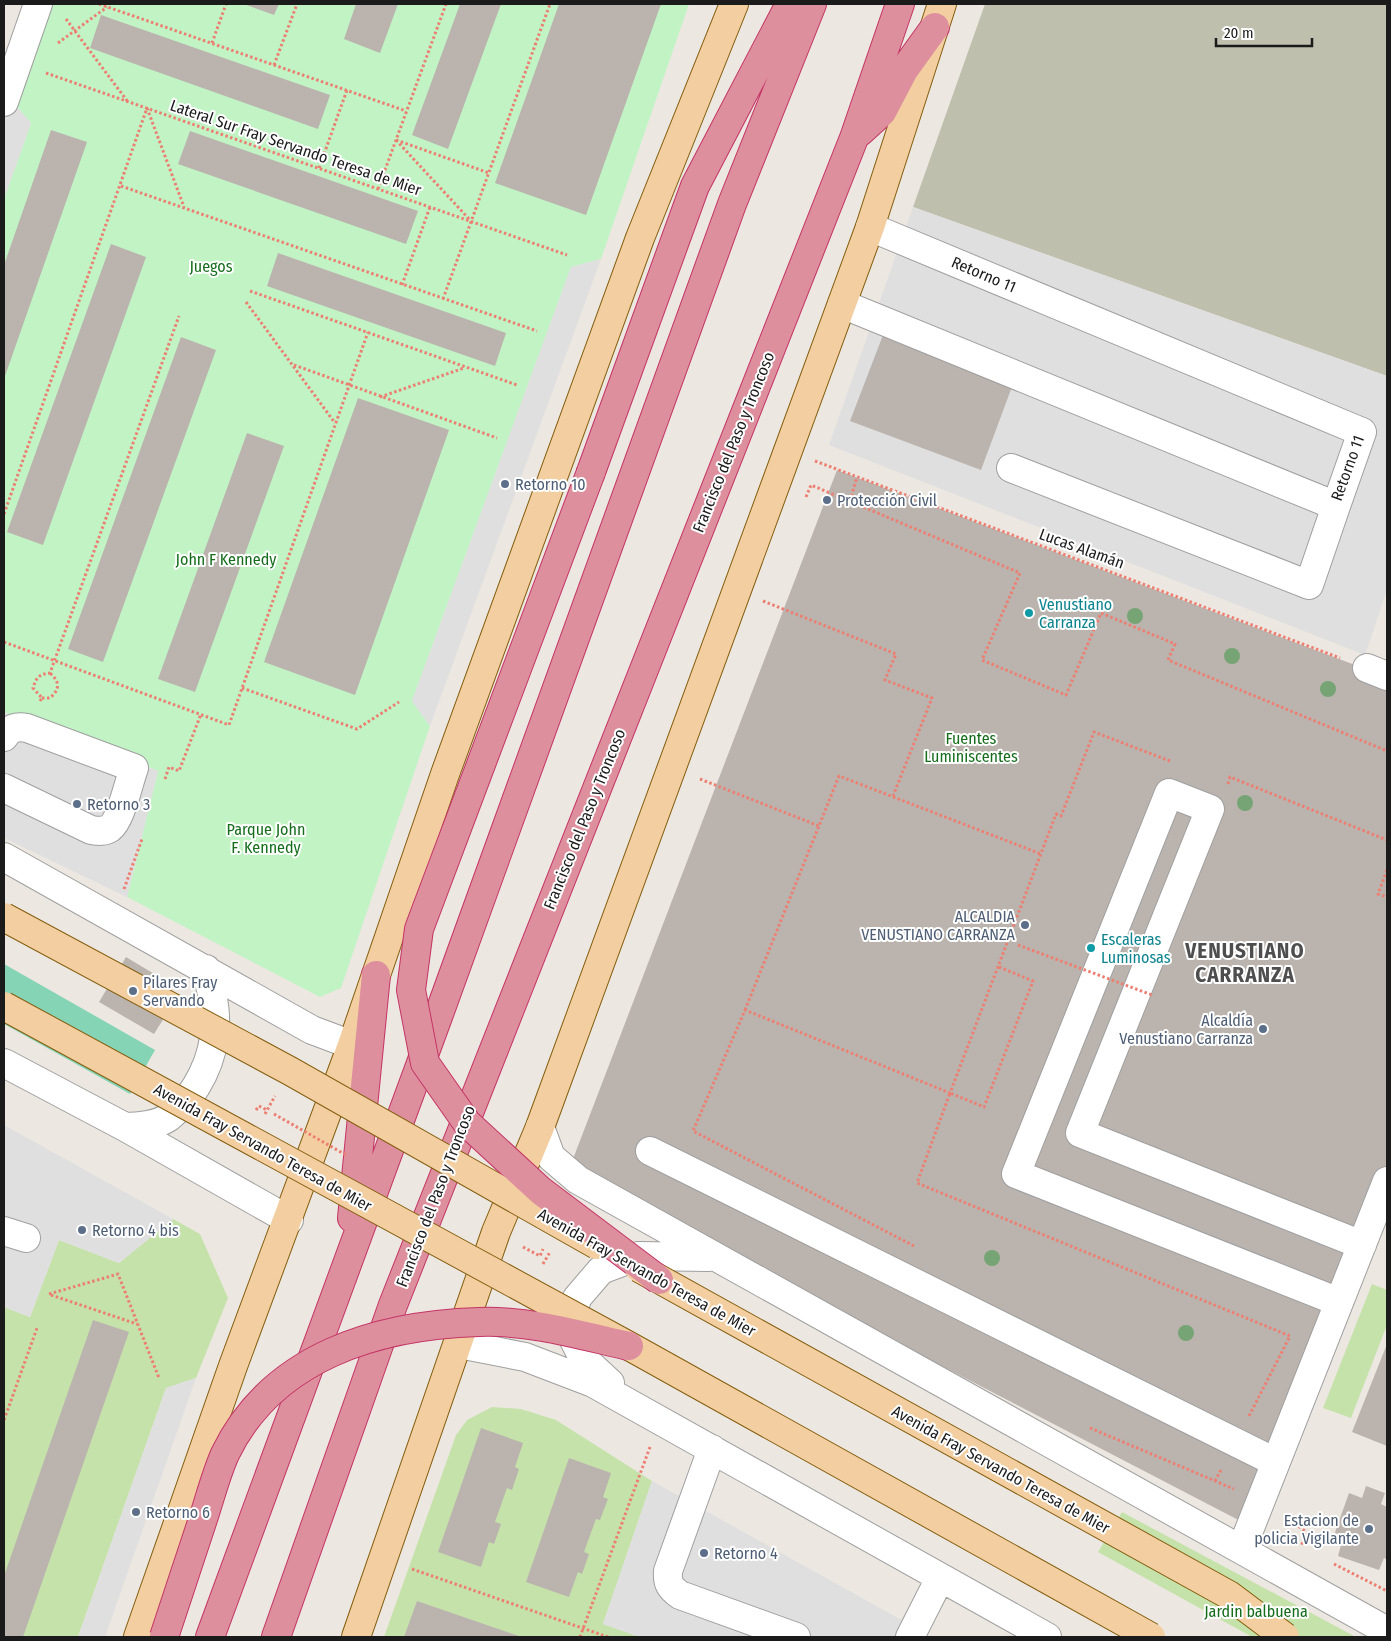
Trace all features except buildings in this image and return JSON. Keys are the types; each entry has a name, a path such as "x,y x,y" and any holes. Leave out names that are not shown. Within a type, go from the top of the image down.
{"highway":[{"path":"659,1280 541,1191 468,1123 425,1063 410,990 419,929 591,472 695,186 790,4"},
{"path":"210,1637 347,1261 443,1005 732,204 812,4"},
{"name":"Francisco del Paso y Troncoso","path":"276,1637 396,1296 854,138 900,4"},
{"path":"854,138 882,112 904,70 938,15"},
{"path":"347,1261 376,975"},
{"path":"164,1637 225,1455 248,1416 275,1386 319,1357 366,1338 428,1327 480,1322 540,1327 628,1346"}],"main road":[{"path":"138,1637 234,1366 352,1045 445,774 640,238 734,4"},
{"path":"356,1637 385,1559 496,1232 540,1127 870,227 938,15"},
{"name":"Avenida Fray Servando Teresa de Mier","path":"4,917 290,1071 659,1280 1229,1595 1285,1637"},
{"name":"Avenida Fray Servando Teresa de Mier","path":"4,1006 628,1346 1150,1637"}],"street":[{"path":"4,102 16,62 38,4"},
{"name":"Retorno 11","path":"842,304 1336,506 1362,432 870,227"},
{"path":"1012,468 1309,585 1336,506"},
{"path":"4,737 8,730 18,727 27,728 134,768 117,819 111,827 101,832 82,826 4,788"},
{"path":"1339,1302 1016,1174 1169,793 1210,809 1144,992 1080,1133 1362,1245"},
{"path":"4,857 312,1030 352,1045"},
{"path":"125,1127 139,1127 168,1118 194,1092 210,1059 215,1023 206,970"},
{"path":"4,1063 125,1127 289,1220"},
{"path":"540,1127 551,1156 578,1180 1242,1548 1387,1631"},
{"path":"650,1151 1275,1462"},
{"path":"1242,1548 1387,1181"},
{"path":"659,1421 600,1375 583,1358 569,1330 577,1298 601,1270 638,1256 716,1257"},
{"path":"459,1344 525,1356 593,1383 1047,1637"},
{"path":"712,1449 668,1571 667,1580 671,1590 680,1595 796,1637"},
{"path":"910,1637 940,1578"}],"path":[{"path":"99,4 406,111"},
{"path":"212,43 226,4"},
{"path":"274,65 297,4"},
{"path":"378,189 446,4"},
{"path":"442,298 550,4"},
{"path":"16,62 74,32 108,6"},
{"path":"65,18 128,102"},
{"name":"Lateral Sur Fray Servando Teresa de Mier","path":"16,62 567,255"},
{"path":"319,168 347,90"},
{"path":"4,514 121,186 146,108"},
{"path":"146,108 184,208"},
{"path":"396,140 489,172"},
{"path":"396,140 471,222"},
{"path":"121,186 537,332"},
{"path":"402,285 430,207"},
{"path":"250,291 517,385"},
{"path":"246,302 336,423"},
{"path":"50,673 179,316"},
{"path":"4,642 229,725 368,332"},
{"path":"294,365 498,438"},
{"path":"380,397 465,367"},
{"name":"Lucas Alamán","path":"788,451 1377,672"},
{"path":"850,501 857,477"},
{"path":"804,503 811,485 1020,573 982,660 1066,695 1101,613 1175,644 1168,660 1387,751"},
{"path":"758,610 766,592"},
{"path":"762,601 896,654 885,680 932,698 893,796"},
{"path":"50,673 56,679 59,686 50,698 42,698 36,694 33,688 35,680 42,674 50,673"},
{"path":"242,688 356,729 399,702"},
{"path":"38,707 42,698"},
{"path":"163,784 169,767 179,771 201,714"},
{"path":"746,1010 950,1093 1056,814 1061,816 1094,732 1173,762"},
{"path":"922,1250 694,1131 746,1010 840,776 1041,854"},
{"path":"697,777 819,826"},
{"path":"1224,793 1230,777 1387,840"},
{"path":"1219,781 1228,784"},
{"path":"113,918 143,838"},
{"path":"1387,870 1378,894 1387,897"},
{"path":"1018,945 1144,992"},
{"path":"138,1324 49,1294 118,1274 160,1378"},
{"path":"4,1420 37,1328"},
{"path":"580,1637 659,1421"},
{"path":"1215,1481 1236,1442"},
{"path":"1285,1515 1306,1532 1300,1546 1309,1551"},
{"path":"385,1559 608,1637"},
{"path":"1326,1560 1387,1591"}],"shaded area":[{"path":"985,4 1387,4 1387,376 913,207"},
{"path":"11,100 31,123 4,199 4,122"},
{"path":"913,207 1387,376 1387,590 1365,655 829,445"},
{"name":"Retorno 10","path":"601,259 430,726 412,701 571,267"},
{"name":"Retorno 3","path":"4,712 158,771 127,897 4,838"},
{"name":"Retorno 4 bis","path":"4,1125 173,1219 119,1263 59,1240 30,1317 4,1307"},
{"name":"Retorno 6","path":"196,1378 105,1637 78,1637 166,1388"},
{"name":"Retorno 4","path":"652,1481 932,1637 640,1637 603,1624"}],"green space":[{"name":"John F Kennedy","path":"46,4 689,4 601,259 571,267 412,701 430,726 341,988 320,997 127,897 158,771 4,712 4,199 31,123 11,100"},
{"path":"4,964 155,1050 130,1094 4,1024"},
{"path":"173,1219 200,1234 228,1298 196,1378 166,1388 78,1637 4,1637 4,1307 30,1317 59,1240 119,1263"},
{"path":"1372,1284 1387,1290 1387,1325 1351,1418 1323,1408"},
{"path":"492,1407 521,1409 556,1420 652,1481 603,1624 640,1637 384,1637 456,1435 467,1420"},
{"name":"Jardin balbuena","path":"1122,1512 1356,1637 1252,1637 1098,1552"}],"place":[{"name":"Retorno 10","path":"505,484"},
{"name":"Protección Civil","path":"827,500"},
{"name":"Venustiano Carranza","path":"1029,613"},
{"name":"Retorno 3","path":"77,804"},
{"name":"ALCALDIA VENUSTIANO CARRANZA","path":"1025,925"},
{"name":"Escaleras Luminosas","path":"1091,948"},
{"name":"Pilares Fray Servando","path":"133,991"},
{"name":"Alcaldía Venustiano Carranza","path":"1263,1029"},
{"name":"Retorno 4 bis","path":"82,1230"},
{"name":"Retorno 6","path":"136,1512"},
{"name":"Estacion de policia Vigilante","path":"1369,1529"},
{"name":"Retorno 4","path":"704,1553"}],"district":[{"name":"VENUSTIANO CARRANZA","path":"1245,963"}],"park label":[{"name":"Juegos","path":"211,266"},
{"name":"Fuentes Luminiscentes","path":"971,747"},
{"name":"Parque John F. Kennedy","path":"266,838"}]}
